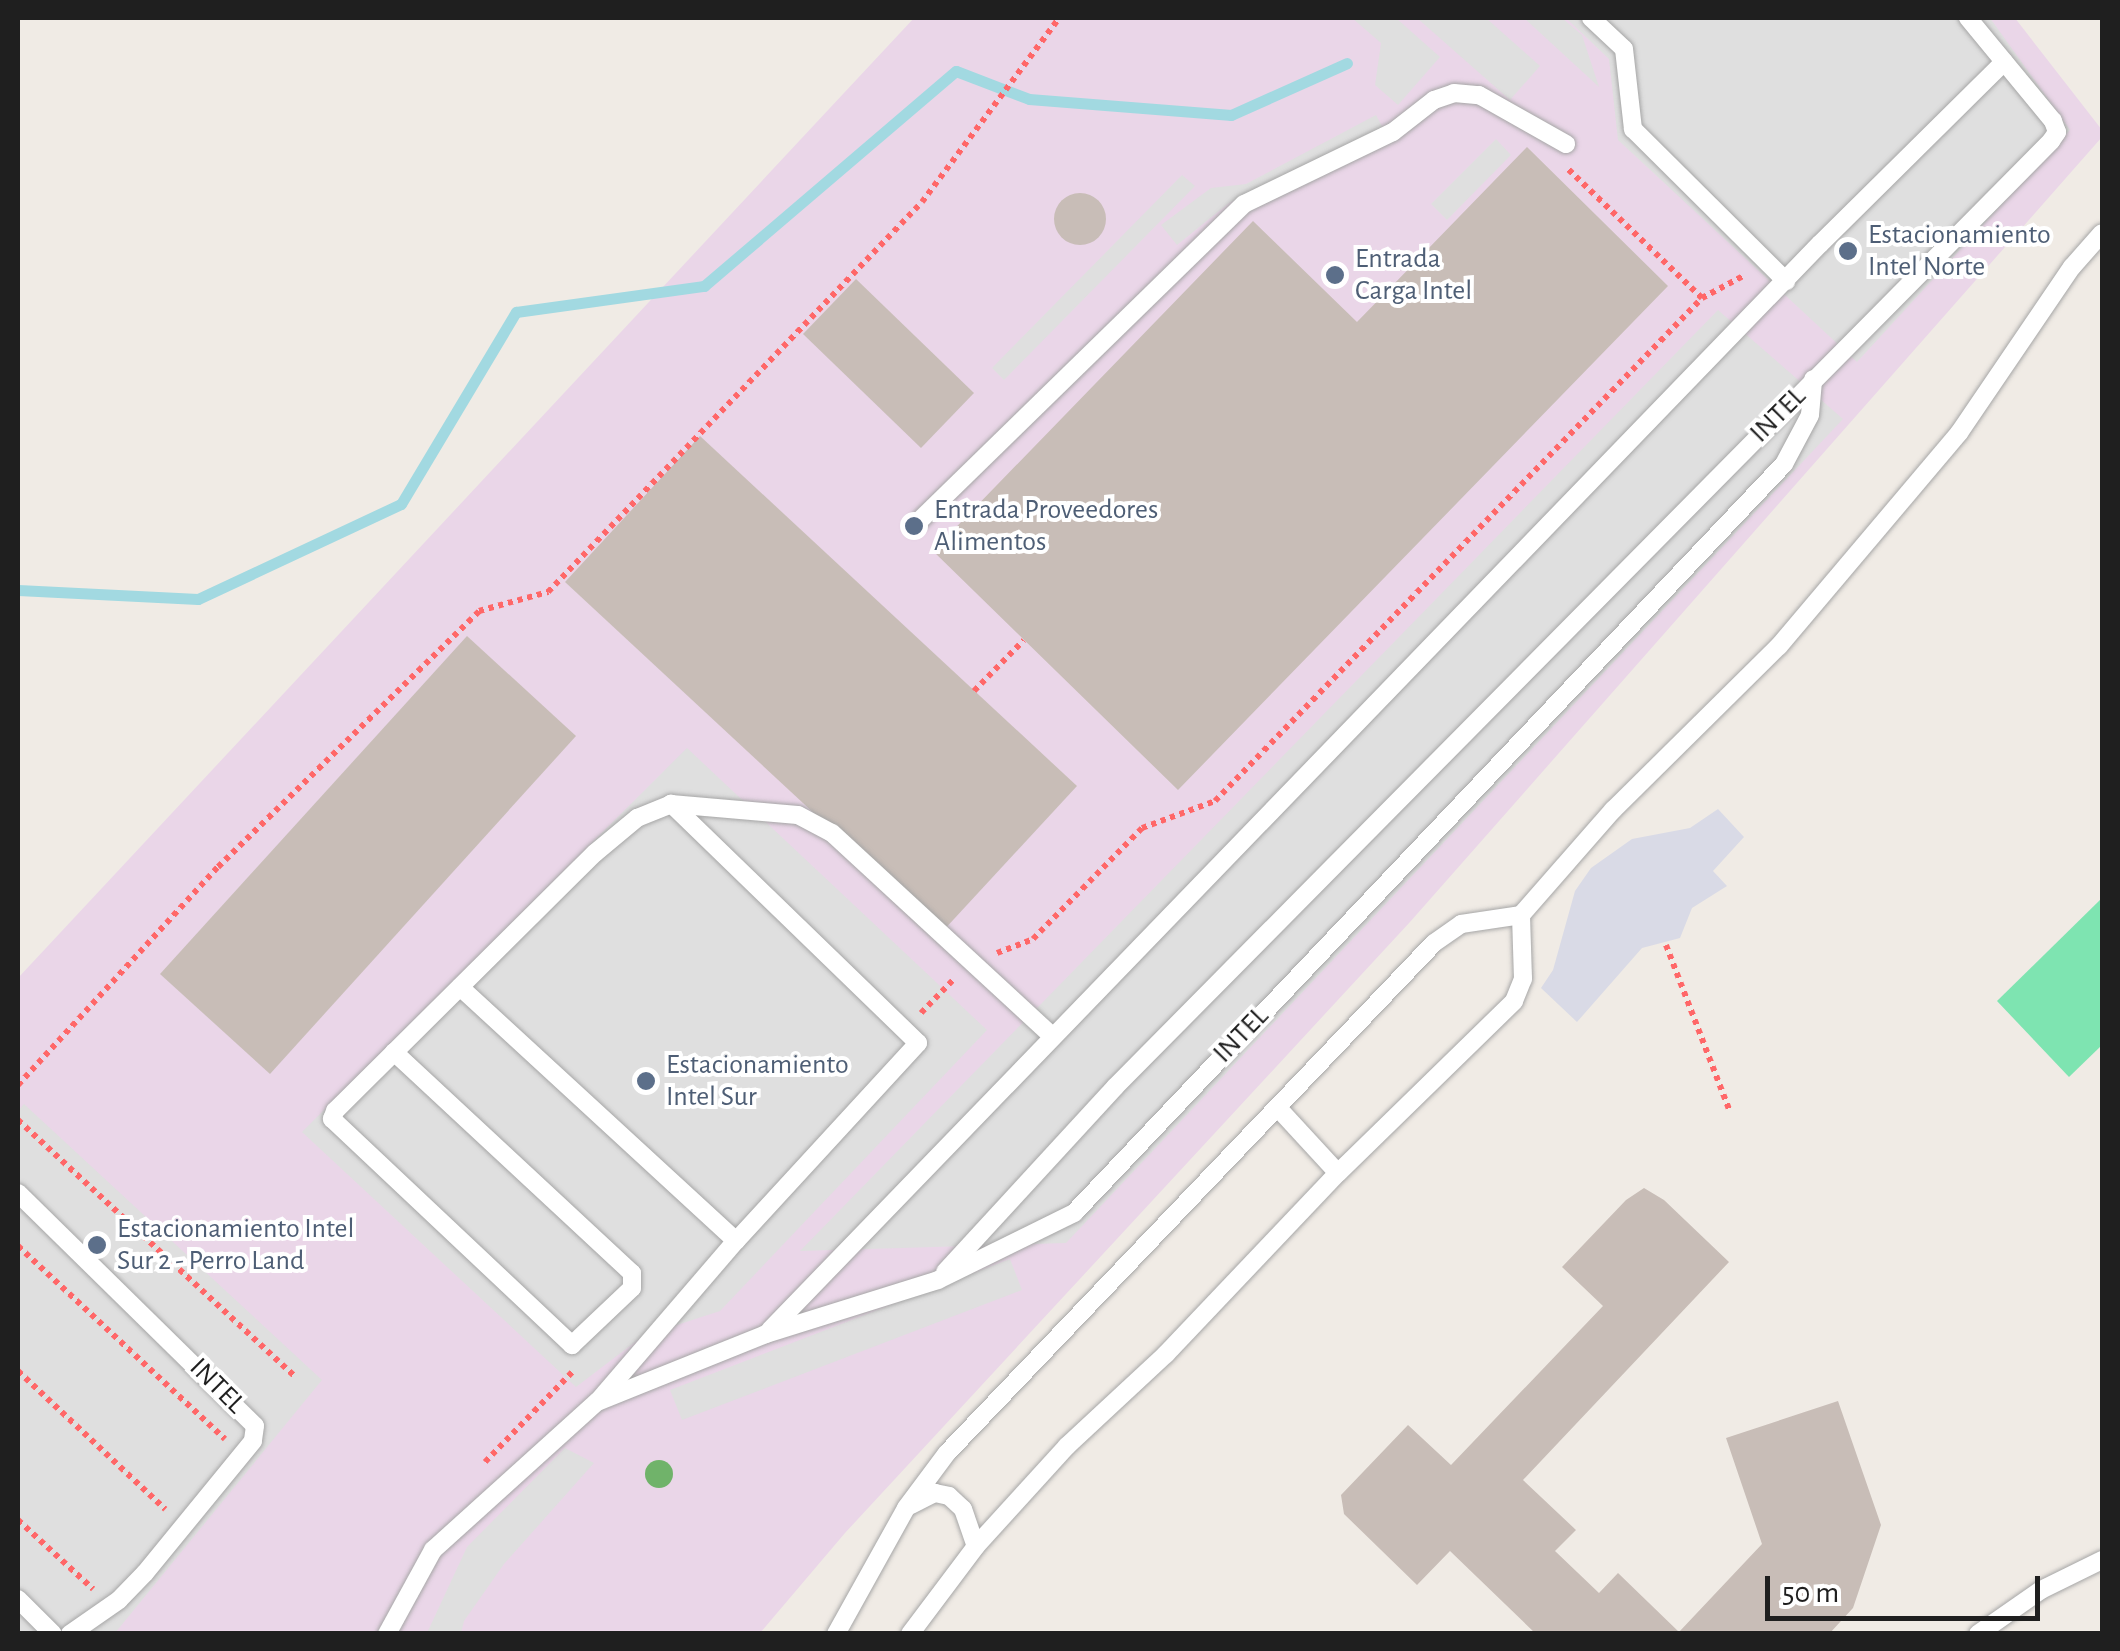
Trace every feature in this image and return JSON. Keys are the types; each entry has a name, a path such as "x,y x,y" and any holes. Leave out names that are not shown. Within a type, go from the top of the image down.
{"lane":[{"path":"1591,18 1624,49 1633,129 1786,281"},
{"path":"1813,379 2057,132 1968,18"},
{"name":"INTEL","path":"766,1334 1748,319 2004,62"},
{"path":"914,526 1244,204 1393,132 1434,100 1454,92 1479,95 1562,152"},
{"path":"836,1634 906,1508 946,1454 1434,943 1461,924 1521,914 1613,810 1779,646 1959,433 2072,267 2102,233"},
{"name":"INTEL","path":"385,1631 432,1550 597,1402 766,1334 938,1280 1074,1213 1784,464 1810,414 1813,379"},
{"name":"INTEL","path":"938,1280 1115,1087 1813,379"},
{"path":"597,1402 736,1241 915,1050 918,1042 671,804"},
{"path":"394,1052 632,1273 632,1288 580,1342 565,1342 336,1127 335,1111 394,1052 460,987 595,852 637,818 671,804 798,815 832,834 1051,1036"},
{"path":"910,1634 976,1546 1067,1446 1166,1354 1338,1173 1514,1001 1523,979 1521,914"},
{"path":"460,987 736,1241"},
{"path":"1278,1108 1338,1173"},
{"name":"INTEL","path":"18,1193 256,1426 253,1441 145,1573 119,1600 70,1634"},
{"path":"906,1508 936,1493 950,1496 963,1509 976,1546"},
{"path":"1978,1634 2041,1590 2102,1560"},
{"path":"18,1599 53,1634"}],"path":[{"path":"18,1085 218,868 479,611 548,592 922,202 1059,18"},
{"path":"907,1028 970,963 1033,939 1142,828 1216,802 1702,298 1562,152"},
{"path":"974,691 1024,640"},
{"path":"1666,945 1729,1109"},
{"path":"18,1120 296,1377"},
{"path":"18,1246 233,1447"},
{"path":"475,1473 584,1360"},
{"path":"18,1371 174,1517"},
{"path":"18,1520 98,1594"}],"shaded area":[{"path":"914,18 2015,18 2102,130 2102,137 1410,922 845,1533 760,1633 18,1633 18,978"},
{"path":"1352,18 1396,18 1440,57 1398,105 1375,85 1381,43"},
{"path":"1417,18 1486,18 1540,66 1510,100"},
{"path":"1524,18 1562,18 1582,35 1599,87"},
{"name":"Estacionamiento Intel Norte","path":"1566,18 1990,18 2070,130 1857,362 1618,140 1609,59"},
{"path":"1376,115 1384,130 1229,203 1177,245 1161,225 1211,188 1246,184"},
{"path":"1496,139 1511,155 1447,220 1431,204"},
{"path":"1182,175 1195,186 1004,380 992,368"},
{"path":"1718,310 1843,419 1066,1243 800,1251"},
{"name":"Estacionamiento Intel Sur","path":"687,748 987,1030 720,1311 643,1336 576,1387 302,1132"},
{"path":"1718,809 1744,837 1713,871 1727,886 1692,908 1680,938 1642,948 1577,1022 1541,988 1553,970 1575,891 1591,868 1632,839 1690,828"},
{"name":"Estacionamiento Intel Sur 2 - Perro Land","path":"24,1104 322,1380 115,1633 18,1634 18,1111"},
{"path":"1010,1259 1022,1290 682,1420 670,1390"},
{"path":"565,1448 594,1463 504,1564 464,1621 461,1633 427,1633 467,1547"}],"green space":[{"path":"2102,898 2102,1045 2069,1077 1997,1001"}],"building":[{"path":"1527,147 1668,286 1178,790 933,551 1253,221 1357,322"},
{"path":"1080,193 1098,201 1106,219 1098,237 1080,245 1062,237 1054,219 1062,201"},
{"path":"856,279 974,393 921,448 803,334"},
{"path":"700,436 1077,786 942,932 565,582"},
{"path":"467,636 576,736 270,1074 160,974"},
{"path":"1644,1188 1664,1200 1729,1262 1523,1480 1576,1530 1555,1551 1599,1593 1618,1573 1679,1632 1762,1544 1726,1438 1838,1401 1881,1525 1853,1608 1829,1634 1536,1634 1450,1551 1417,1585 1344,1514 1341,1495 1408,1425 1451,1465 1603,1306 1562,1267 1626,1200"}],"waterway":[{"path":"18,590 198,599 401,504 516,312 704,286 956,71 1029,99 1231,115 1347,63"}],"place":[{"name":"Estacionamiento Intel Norte","path":"1848,251"},
{"name":"Entrada Carga Intel","path":"1335,275"},
{"name":"Entrada Proveedores Alimentos","path":"914,526"},
{"name":"Estacionamiento Intel Sur","path":"646,1081"},
{"name":"Estacionamiento Intel Sur 2 - Perro Land","path":"97,1245"}]}
